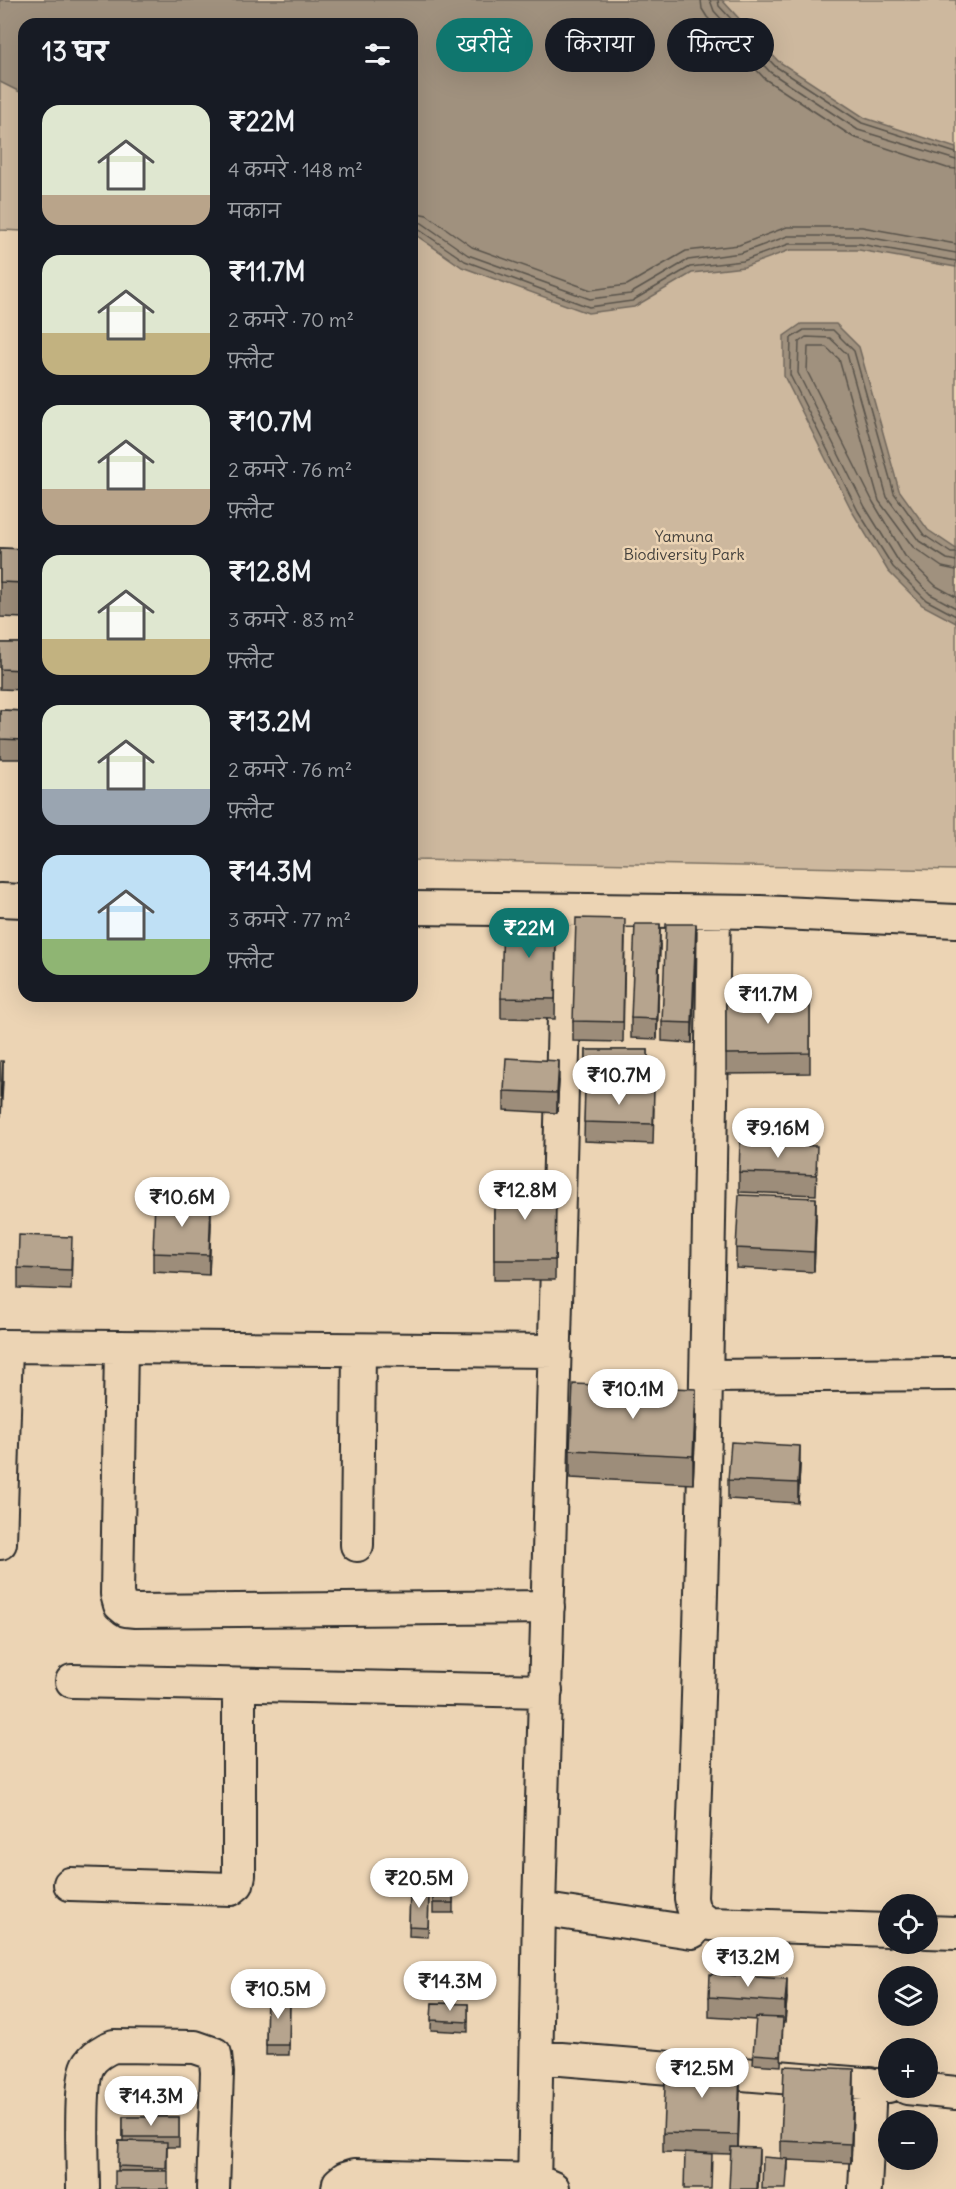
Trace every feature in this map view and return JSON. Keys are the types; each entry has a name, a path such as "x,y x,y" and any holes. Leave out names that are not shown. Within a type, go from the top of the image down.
{"street":[{"path":"0,900 18,901"},
{"path":"418,908 714,912 956,921"},
{"path":"338,2189 339,2183 345,2178 355,2175 541,2186 537,2057 540,1909 567,910"},
{"path":"714,912 708,1376 691,1898 698,1918 710,1924 878,1930"},
{"path":"0,1543 3,1346 555,1351"},
{"path":"121,1347 117,1594 120,1605 126,1610 548,1607"},
{"path":"357,1545 359,1350"},
{"path":"708,1376 956,1374"},
{"path":"72,1681 546,1691"},
{"path":"70,1884 231,1889 237,1884 239,1875 239,1684"},
{"path":"540,1909 692,1932"},
{"path":"938,1932 956,1933"},
{"path":"83,2189 84,2085 88,2065 104,2049 114,2046 195,2047 215,2054 217,2072 213,2189"},
{"path":"537,2057 878,2085"},
{"path":"938,2091 956,2093"},
{"path":"865,2189 878,2092"}],"green space":[{"name":"Yamuna Biodiversity Park","path":"0,0 956,0 956,870 418,860 418,18 18,18 18,231 0,230"}],"water":[{"path":"0,0 722,0 739,18 667,18 667,72 774,72 774,57 865,118 956,148 956,267 859,250 790,250 744,267 692,273 634,307 588,313 462,267 418,236 418,18 18,18 18,91 0,82"},
{"path":"801,324 836,324 859,347 899,490 928,530 956,549 956,623 922,605 888,571 853,513 784,376 784,336"}],"building":[{"path":"0,548 18,549 18,583 0,582"},
{"path":"0,643 18,643 18,670 0,669"},
{"path":"0,710 18,711 18,740 0,739"},
{"path":"576,918 625,919 623,1022 573,1021"},
{"path":"503,919 556,921 555,999 501,998"},
{"path":"635,924 660,924 657,1019 631,1018"},
{"path":"666,924 696,924 692,1023 662,1022"},
{"path":"810,995 810,1053 726,1054 726,996"},
{"path":"586,1050 648,1050 648,1082 586,1081"},
{"path":"506,1058 559,1061 557,1093 504,1091"},
{"path":"0,1061 3,1061 1,1097 0,1097"},
{"path":"585,1087 654,1089 653,1124 584,1122"},
{"path":"740,1143 817,1146 816,1175 739,1172"},
{"path":"494,1183 556,1183 555,1260 494,1260"},
{"path":"739,1195 816,1198 814,1252 736,1248"},
{"path":"155,1201 211,1203 209,1255 153,1253"},
{"path":"19,1235 72,1237 71,1270 18,1268"},
{"path":"573,1384 696,1389 693,1456 570,1450"},
{"path":"731,1442 800,1446 798,1483 728,1480"},
{"path":"433,1866 453,1867 453,1903 433,1903"},
{"path":"410,1891 429,1891 428,1927 409,1926"},
{"path":"710,1974 787,1979 785,2002 709,1997"},
{"path":"267,1995 290,1995 289,2045 266,2045"},
{"path":"432,2003 468,2004 468,2022 431,2020"},
{"path":"756,2017 783,2018 781,2056 753,2054"},
{"path":"666,2063 740,2066 738,2135 663,2133"},
{"path":"784,2066 854,2069 851,2144 781,2141"},
{"path":"123,2117 179,2117 179,2137 123,2137"},
{"path":"119,2141 167,2142 166,2168 118,2166"},
{"path":"731,2147 759,2148 757,2189 729,2189"},
{"path":"685,2152 712,2154 711,2189 684,2189"},
{"path":"763,2157 788,2159 786,2189 762,2189"},
{"path":"115,2171 168,2171 168,2189 115,2189"}]}
